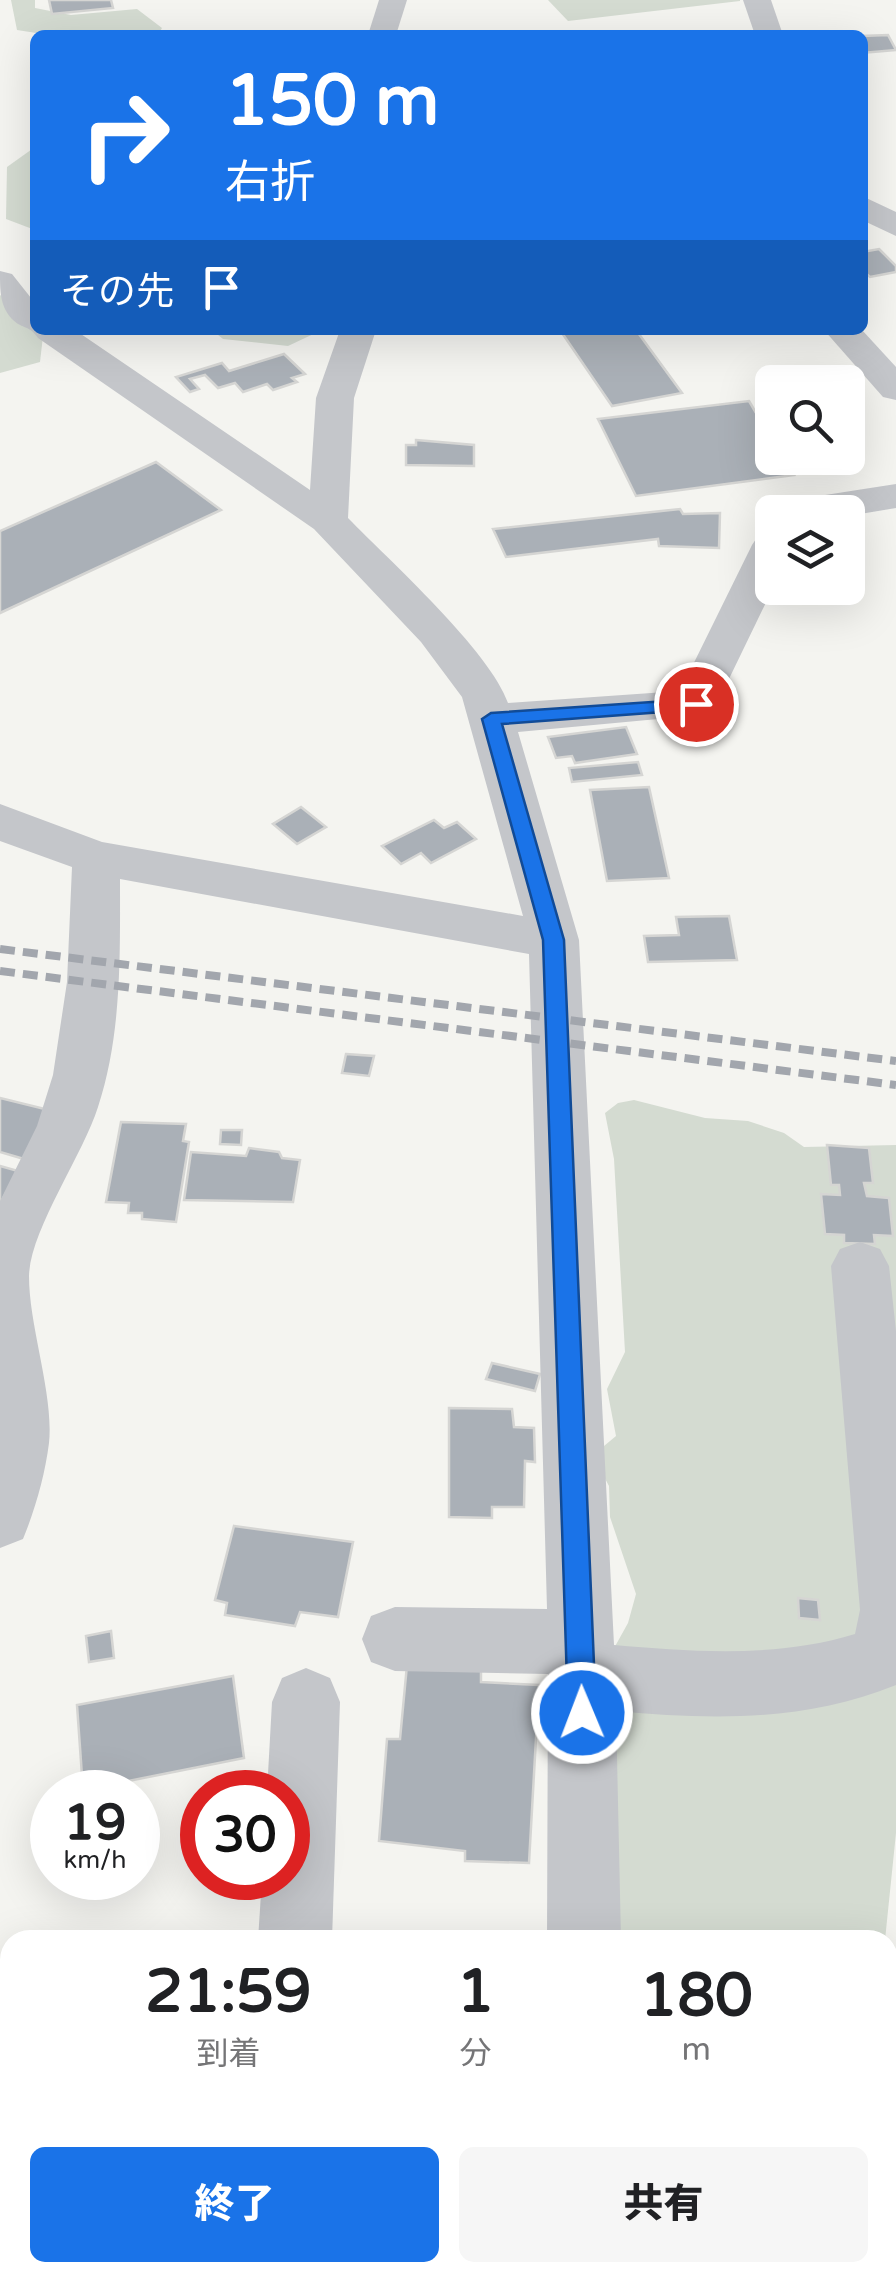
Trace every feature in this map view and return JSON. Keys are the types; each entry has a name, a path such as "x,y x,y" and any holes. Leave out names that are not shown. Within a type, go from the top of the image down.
{"street":[{"path":"384,30 393,0"},
{"path":"757,0 768,30"},
{"path":"868,210 896,226"},
{"path":"0,281 18,308 30,316"},
{"path":"57,335 328,520 436,632 483,694 554,940 581,1659 584,1930"},
{"path":"328,520 334,398 356,335"},
{"path":"847,335 896,389"},
{"path":"865,501 896,496"},
{"path":"491,719 696,704 755,581"},
{"path":"0,820 96,858 554,940"},
{"path":"0,1518 18,1441 1,1267 8,1239 72,1105 84,1042 96,918 96,858"},
{"path":"395,1639 581,1659 704,1686 784,1685 839,1674 877,1660 890,1636 893,1610 888,1476 860,1266"},
{"path":"296,1930 306,1702"}],"shaded area":[{"path":"11,0 35,0 35,8 71,15 137,9 162,28 30,32 17,30"},
{"path":"548,0 740,0 740,1 568,21"},
{"path":"30,151 30,228 6,219 7,167"},
{"path":"0,295 30,321 30,335 43,336 40,362 0,373"},
{"path":"218,335 311,335 288,346 223,339"},
{"path":"634,1100 705,1118 748,1121 784,1133 804,1147 896,1145 896,1833 886,1930 605,1930 608,1659 628,1623 636,1594 610,1517 609,1486 601,1471 604,1446 616,1436 607,1389 625,1352 614,1159 605,1113 618,1103"}],"building":[{"path":"49,0 111,0 113,8 52,14"},
{"path":"888,35 896,50 868,52 868,36"},
{"path":"879,249 896,266 896,272 870,277 868,251"},
{"path":"563,335 640,335 682,393 612,406"},
{"path":"284,354 305,374 292,378 297,382 273,390 267,384 243,392 235,383 218,388 205,375 190,379 199,389 190,392 176,377 222,363 229,371"},
{"path":"749,401 755,411 755,475 794,475 636,496 598,419"},
{"path":"416,440 474,445 474,466 406,465 406,445 416,445"},
{"path":"156,462 221,510 0,613 0,531"},
{"path":"680,509 683,514 720,513 719,548 659,546 658,539 506,557 493,529"},
{"path":"626,727 637,754 575,763 572,756 556,758 548,737"},
{"path":"638,762 642,775 572,782 569,768"},
{"path":"649,787 669,878 607,881 590,790"},
{"path":"301,807 326,827 297,844 273,824"},
{"path":"434,820 444,828 457,822 476,839 431,863 421,853 401,864 382,846"},
{"path":"729,916 737,960 648,962 644,936 679,935 676,917"},
{"path":"346,1054 374,1056 369,1076 342,1073"},
{"path":"0,1098 57,1112 24,1159 0,1152"},
{"path":"121,1122 186,1124 183,1141 189,1142 176,1222 142,1219 142,1213 128,1213 129,1203 106,1202"},
{"path":"221,1130 242,1130 241,1145 220,1144"},
{"path":"827,1145 869,1148 873,1183 864,1183 867,1196 889,1198 893,1236 874,1235 875,1244 844,1243 844,1235 825,1234 821,1194 840,1195 839,1185 831,1185"},
{"path":"249,1148 300,1160 293,1202 184,1200 191,1152 246,1156"},
{"path":"0,1166 18,1171 0,1204"},
{"path":"492,1363 540,1374 535,1391 486,1379"},
{"path":"449,1408 512,1409 514,1427 534,1428 535,1462 525,1461 524,1507 492,1507 492,1518 449,1517"},
{"path":"234,1526 353,1542 338,1617 300,1612 295,1626 225,1615 227,1603 215,1600"},
{"path":"798,1598 818,1600 820,1620 799,1618"},
{"path":"111,1631 114,1658 89,1662 86,1636"},
{"path":"407,1665 481,1668 481,1682 539,1685 529,1863 465,1861 465,1851 379,1841 387,1739 400,1739"},
{"path":"233,1676 244,1758 160,1775 160,1770 82,1770 77,1705"}],"railway":[{"path":"0,949 896,1061"},
{"path":"0,971 896,1085"}],"route":[{"path":"582,1713 554,940 491,719 696,704"}]}
